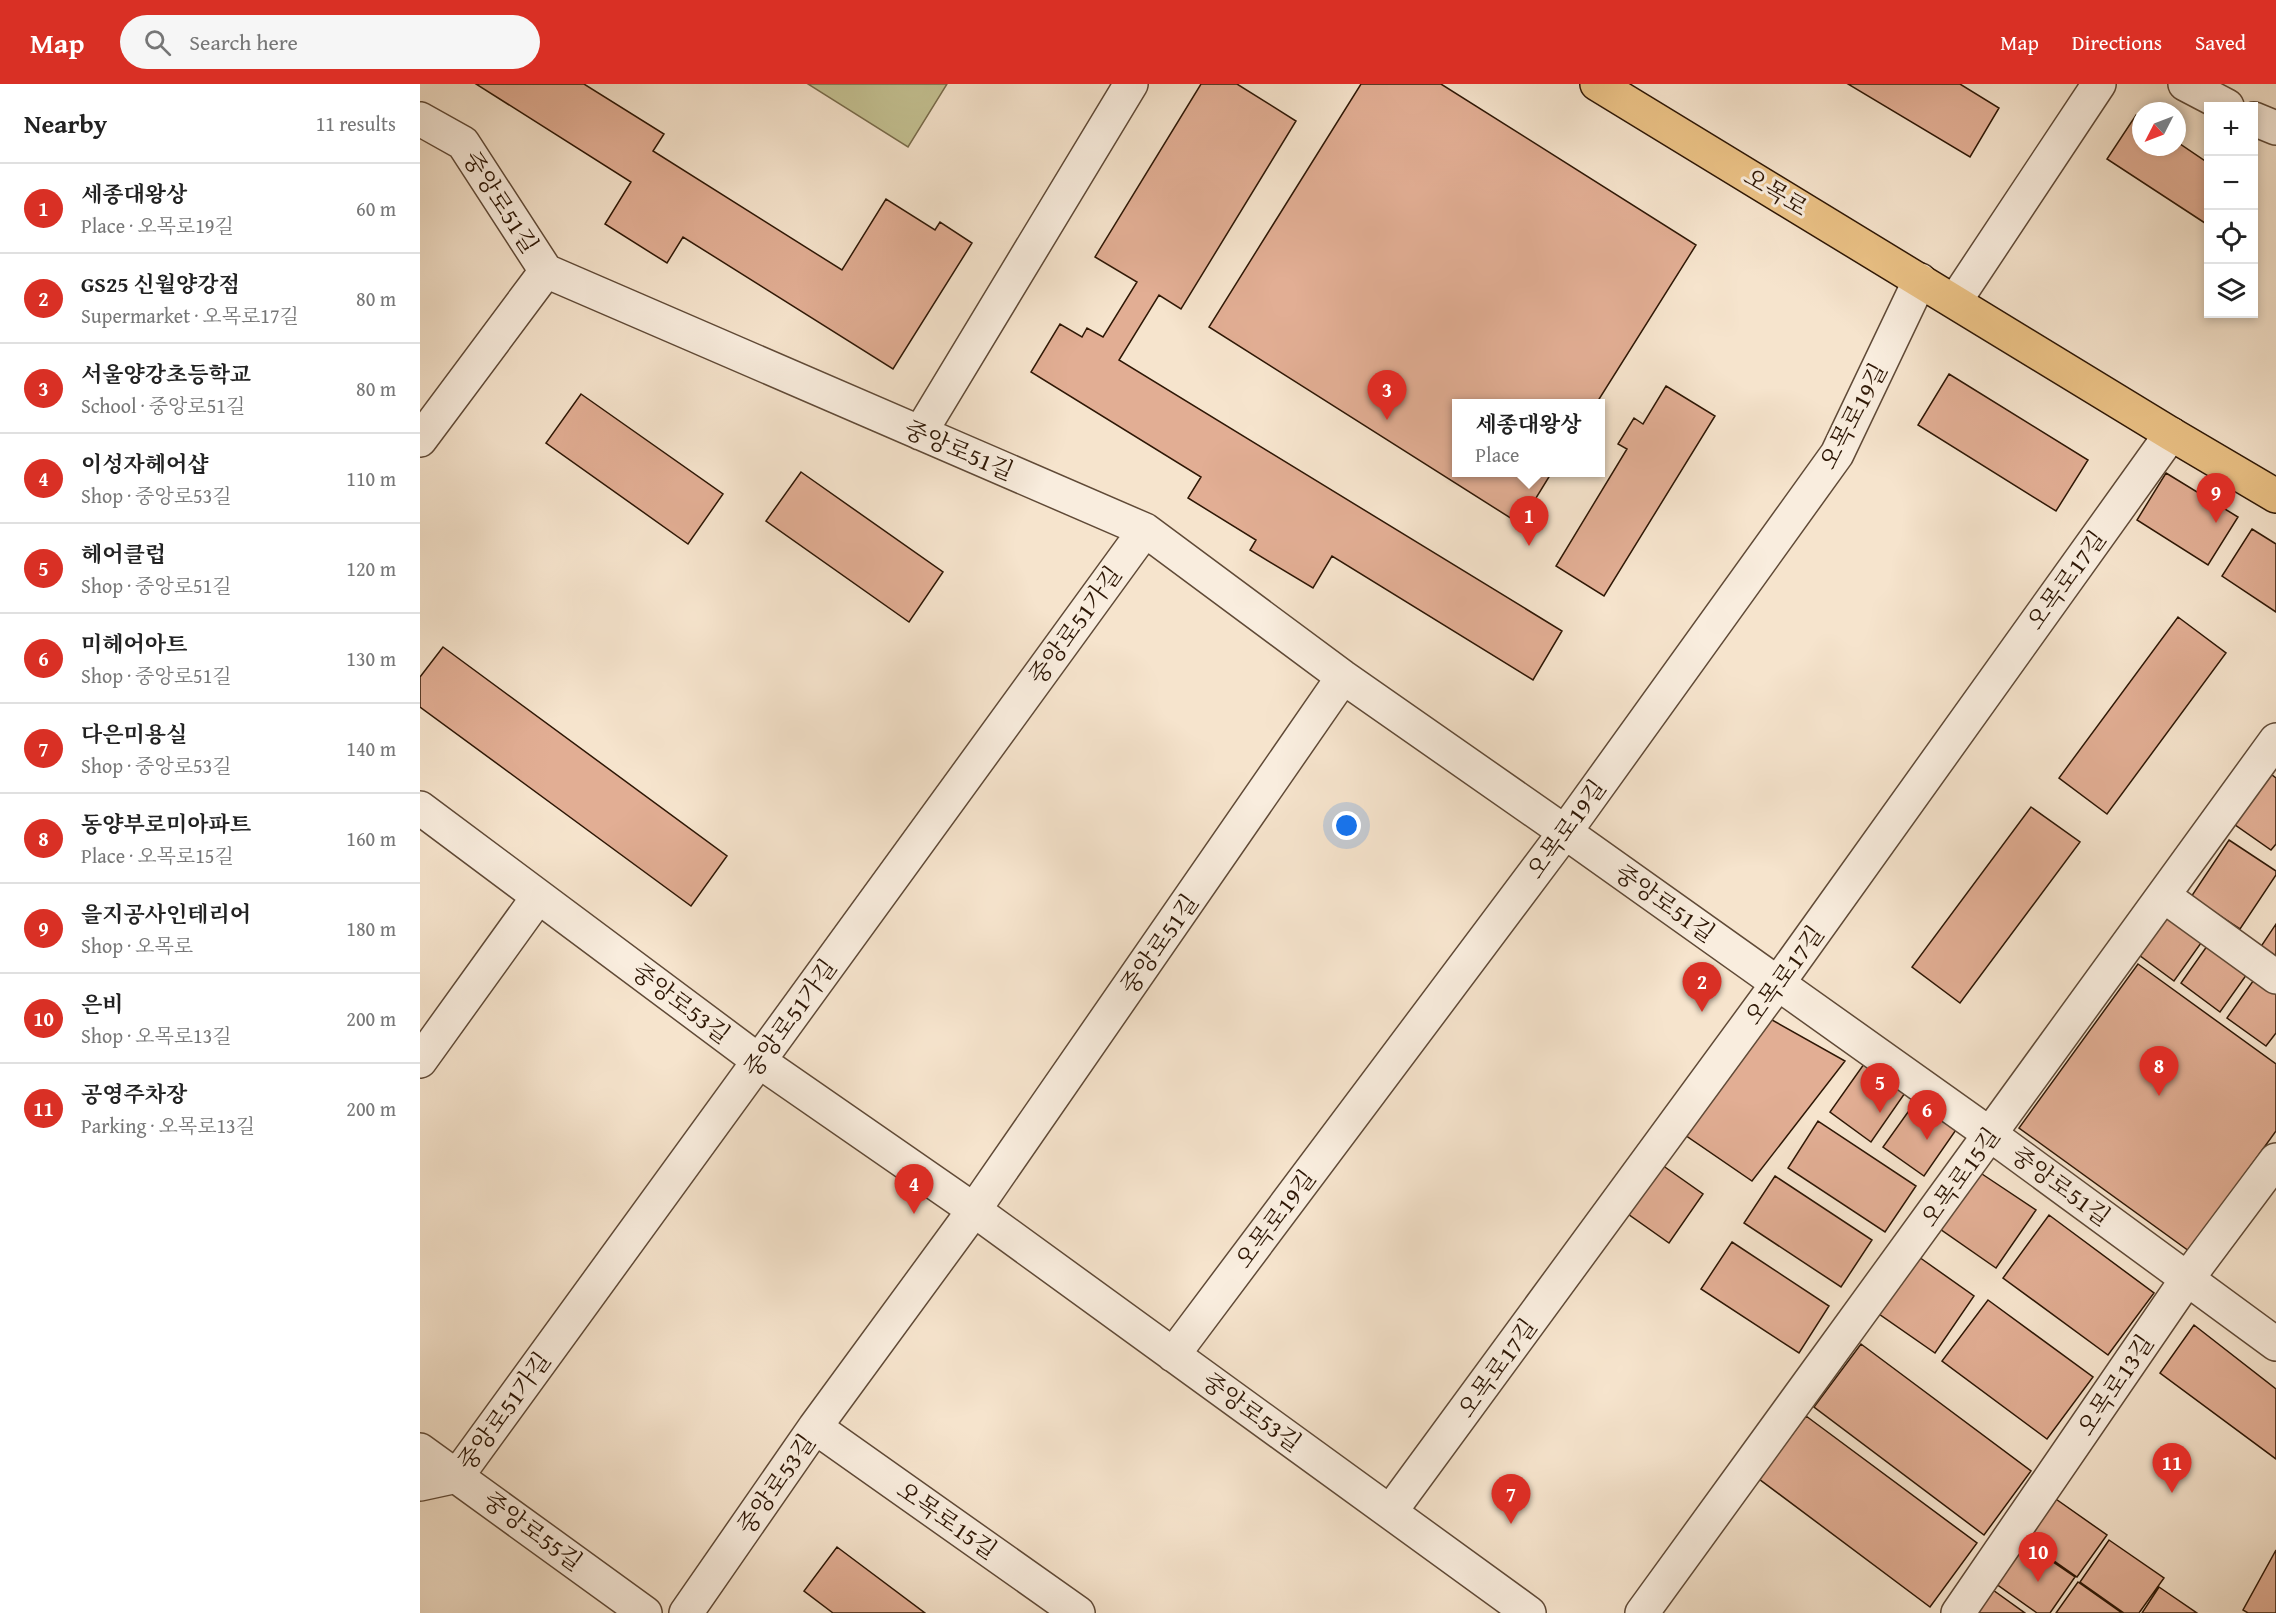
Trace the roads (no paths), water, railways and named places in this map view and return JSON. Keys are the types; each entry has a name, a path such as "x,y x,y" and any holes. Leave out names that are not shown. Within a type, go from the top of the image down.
{"main road":[{"name":"오목로","path":"1597,84 2170,434 2276,496"}],"street":[{"path":"920,433 1131,84"},
{"path":"1955,301 2099,84"},
{"path":"2185,84 2219,102"},
{"name":"중앙로51길","path":"420,119 463,143 546,271 1145,530 1343,677 1991,1135 2276,1344"},
{"path":"2258,120 2276,128"},
{"name":"중앙로51길","path":"420,441 546,271"},
{"name":"오목로19길","path":"1173,1355 1565,832 1837,454 1920,280"},
{"name":"오목로17길","path":"1390,1512 1778,983 2170,434"},
{"name":"중앙로51가길","path":"420,1484 457,1476 1145,530"},
{"name":"중앙로51길","path":"974,1210 1343,677"},
{"name":"오목로15길","path":"1642,1613 2164,896 2272,754"},
{"name":"중앙로53길","path":"420,808 759,1061 974,1210 1529,1613"},
{"path":"2164,896 2276,976"},
{"path":"420,1061 538,897"},
{"name":"오목로13길","path":"1958,1613 2187,1279 2276,1160"},
{"name":"중앙로53길","path":"686,1613 815,1427 974,1210"},
{"name":"오목로15길","path":"815,1427 1078,1613"},
{"name":"중앙로55길","path":"420,1450 645,1613"}],"place":[{"name":"서울양강초등학교","path":"1387,420"},
{"name":"을지공사인테리어","path":"2216,523"},
{"name":"세종대왕상","path":"1529,546"},
{"name":"GS25 신월양강점","path":"1702,1012"},
{"name":"동양부로미아파트","path":"2159,1096"},
{"name":"헤어클럽","path":"1880,1113"},
{"name":"미헤어아트","path":"1927,1140"},
{"name":"이성자헤어샵","path":"914,1214"},
{"name":"공영주차장","path":"2172,1493"},
{"name":"다은미용실","path":"1511,1524"},
{"name":"은비","path":"2038,1582"}]}
